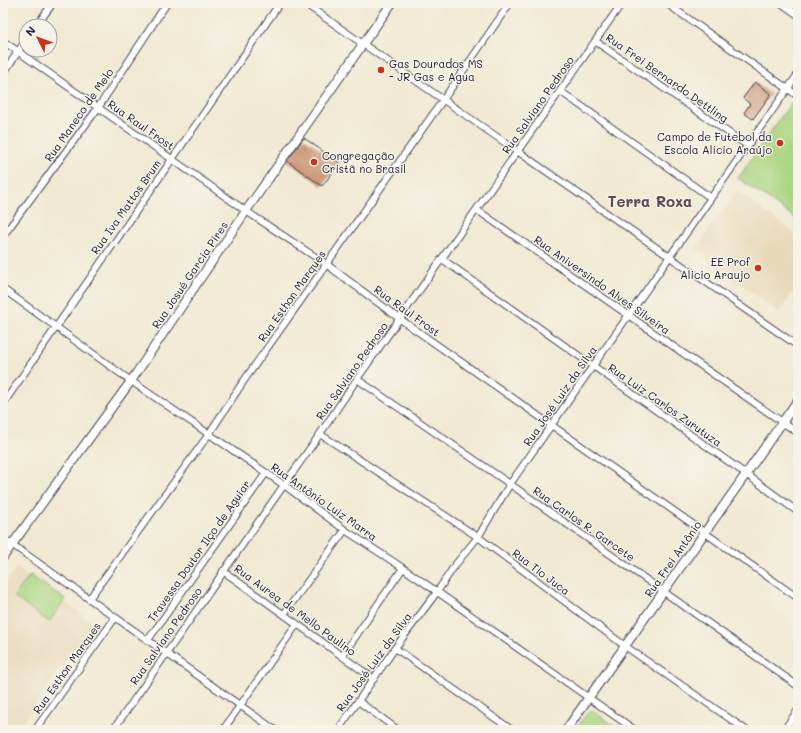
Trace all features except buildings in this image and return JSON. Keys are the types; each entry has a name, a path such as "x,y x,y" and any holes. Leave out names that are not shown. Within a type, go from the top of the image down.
{"street":[{"path":"42,18 53,3"},
{"name":"Rua Maneco de Melo","path":"3,236 98,108 167,3"},
{"name":"Rua Iva Mattos Brum","path":"3,404 280,3"},
{"path":"304,3 798,346"},
{"name":"Rua Josué Garcia Pires","path":"3,557 132,381 246,211 392,3"},
{"name":"Rua Esthon Marques","path":"89,599 209,434 243,382 510,3"},
{"name":"Rua Salviano Pedroso","path":"113,730 357,379 622,3"},
{"path":"666,3 798,96"},
{"path":"781,3 798,15"},
{"name":"Rua Raul Frost","path":"3,41 18,51"},
{"name":"Rua Frei Bernardo Dettling","path":"595,41 748,146"},
{"path":"3,74 18,51"},
{"name":"Rua Raul Frost","path":"28,58 246,211 326,264 400,319 798,598"},
{"name":"Rua José Luiz da Silva","path":"338,730 395,648 478,537 510,484 798,74"},
{"path":"560,91 711,198"},
{"name":"Rua Aniversindo Alves Silveira","path":"477,210 798,433"},
{"name":"Rua Luiz Carlos Zurutuza","path":"442,259 798,512"},
{"name":"Rua Antônio Luiz Marra","path":"3,289 132,381 284,485 345,530 403,568 635,730"},
{"name":"Rua Carlos R. Garcete","path":"357,379 510,484 798,686"},
{"name":"Rua Frei Antônio","path":"566,730 798,400"},
{"name":"Rua Tio Juca","path":"320,434 478,537 625,646 746,730"},
{"name":"Travessa Doutor Ilço de Aguiar","path":"148,640 266,473"},
{"path":"284,614 345,530"},
{"path":"3,538 275,730"},
{"path":"342,656 403,568"},
{"name":"Rua Aurea de Mello Paulino","path":"223,571 374,679"},
{"name":"Rua Esthon Marques","path":"35,730 115,618"},
{"path":"223,730 297,624"},
{"path":"395,648 512,730"},
{"path":"358,701 398,730"},
{"path":"784,730 798,710"}],"shaded area":[{"name":"EE Prof Alicio Araujo","path":"737,191 798,236 798,286 779,312 694,250"},
{"path":"16,568 93,622 18,730 3,730 3,587"}],"green space":[{"name":"Campo de Futebol da Escola Alício Araújo","path":"791,103 798,108 798,220 738,178"},
{"path":"30,575 65,599 49,622 14,597"},
{"path":"592,710 619,730 575,730 589,711"}],"place":[{"name":"Gas Dourados MS - JR Gas e Agua","path":"381,70"},
{"name":"Campo de Futebol da Escola Alício Araújo","path":"780,143"},
{"name":"Congregação Cristã no Brasil","path":"314,162"},
{"name":"EE Prof Alicio Araujo","path":"758,268"}],"district":[{"name":"Terra Roxa","path":"650,202"}]}
